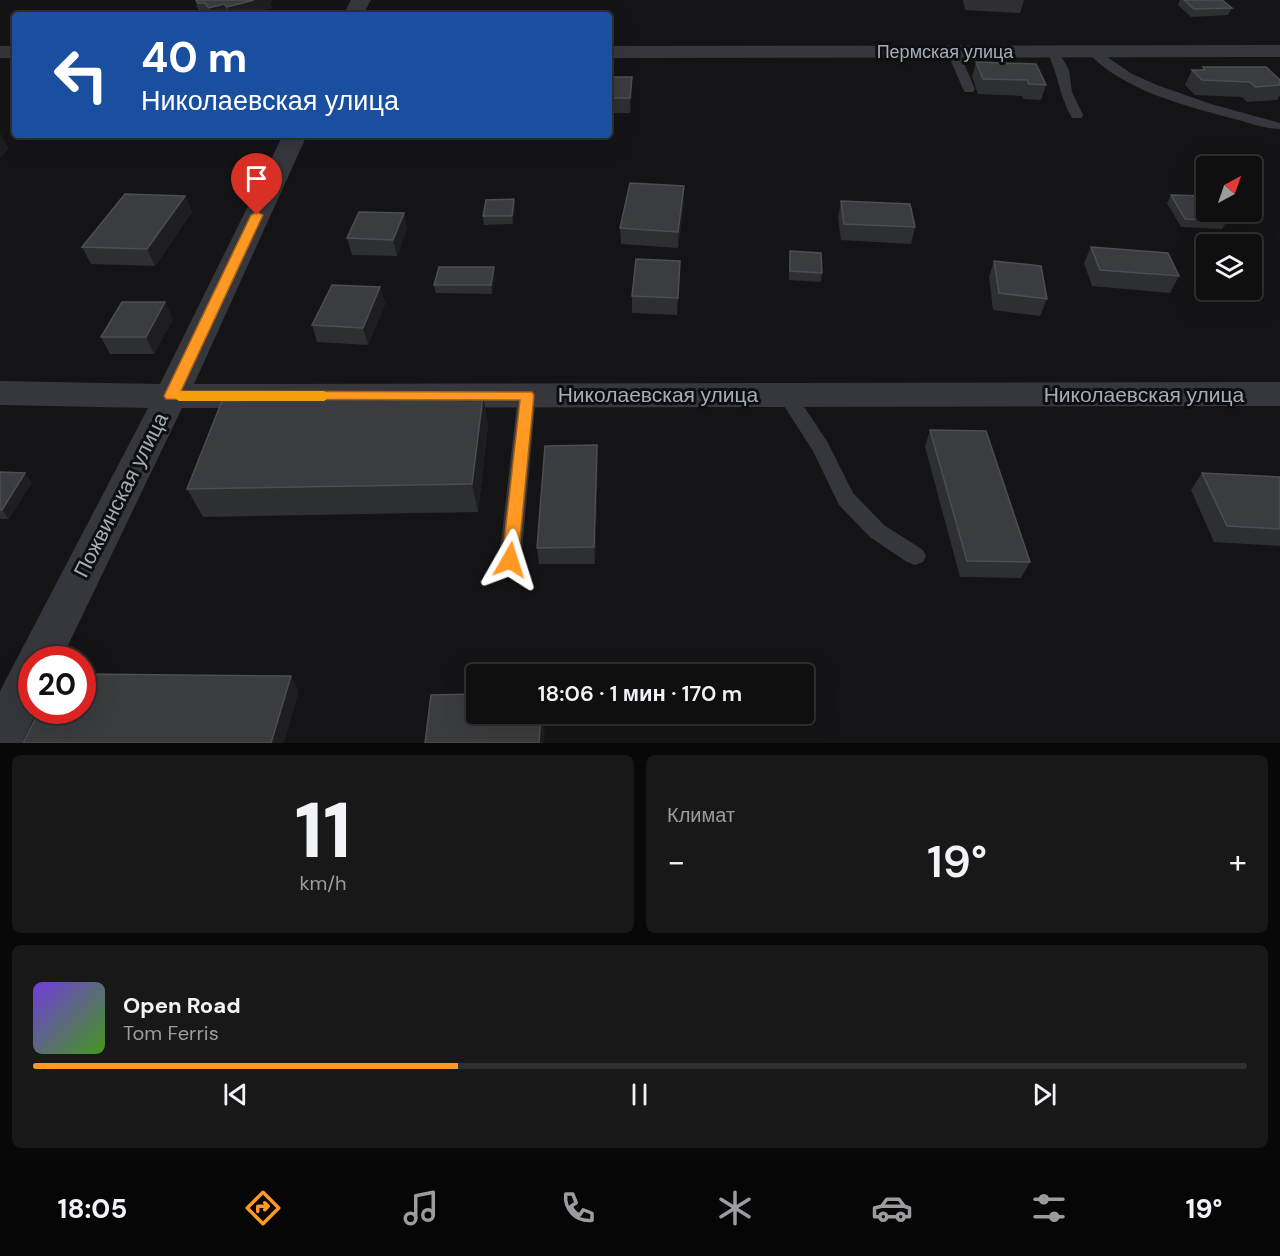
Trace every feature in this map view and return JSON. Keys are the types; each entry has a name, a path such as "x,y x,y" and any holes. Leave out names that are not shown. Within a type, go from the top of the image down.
{"street":[{"name":"Пермская улица","path":"612,52 1280,51"},
{"name":"Пожвинская улица","path":"46,646 171,396 294,138"},
{"name":"Николаевская улица","path":"0,393 171,396 1280,394"},
{"path":"0,738 18,703"}],"lane":[{"path":"1053,51 1063,69 1066,92 1077,115"},
{"path":"1094,51 1100,60 1115,71 1179,98 1278,126"},
{"path":"952,52 969,88"},
{"path":"510,560 527,395"},
{"path":"786,395 821,448 846,499 877,531 915,556"}],"building":[{"path":"196,0 254,0 227,7 224,4 209,8 205,3 198,3"},
{"path":"1184,0 1222,0 1232,8 1194,9"},
{"path":"976,62 1036,64 1046,85 1029,84 1027,80 983,79"},
{"path":"1203,67 1266,67 1280,80 1280,85 1255,87 1250,82 1202,80 1192,70 1205,70"},
{"path":"612,77 632,77 630,98 612,98"},
{"path":"630,183 684,186 678,232 620,228"},
{"path":"125,194 185,196 147,249 82,247"},
{"path":"1171,195 1196,196 1196,220 1185,219"},
{"path":"514,199 512,216 483,216 486,200"},
{"path":"841,201 910,204 915,227 844,224"},
{"path":"359,212 404,213 393,240 347,238"},
{"path":"1091,247 1168,253 1179,276 1100,270"},
{"path":"790,251 821,253 822,273 790,271"},
{"path":"636,259 680,261 678,298 632,296"},
{"path":"994,261 1041,266 1047,299 999,293"},
{"path":"439,267 494,267 491,285 434,285"},
{"path":"332,285 380,287 363,328 312,325"},
{"path":"122,302 165,302 146,337 101,337"},
{"path":"483,396 472,484 187,489 222,401"},
{"path":"930,430 986,431 1030,562 967,561"},
{"path":"597,445 594,547 537,548 545,446"},
{"path":"0,472 25,473 2,510 0,510"},
{"path":"1202,473 1280,477 1280,529 1227,526"},
{"path":"96,674 291,676 271,743 23,743 32,724 96,724"},
{"path":"466,694 466,724 540,724 539,743 425,743 431,695"}],"slow traffic":[{"path":"179,396 324,396"}],"route":[{"path":"257,215 171,396 527,395 510,560"}]}
